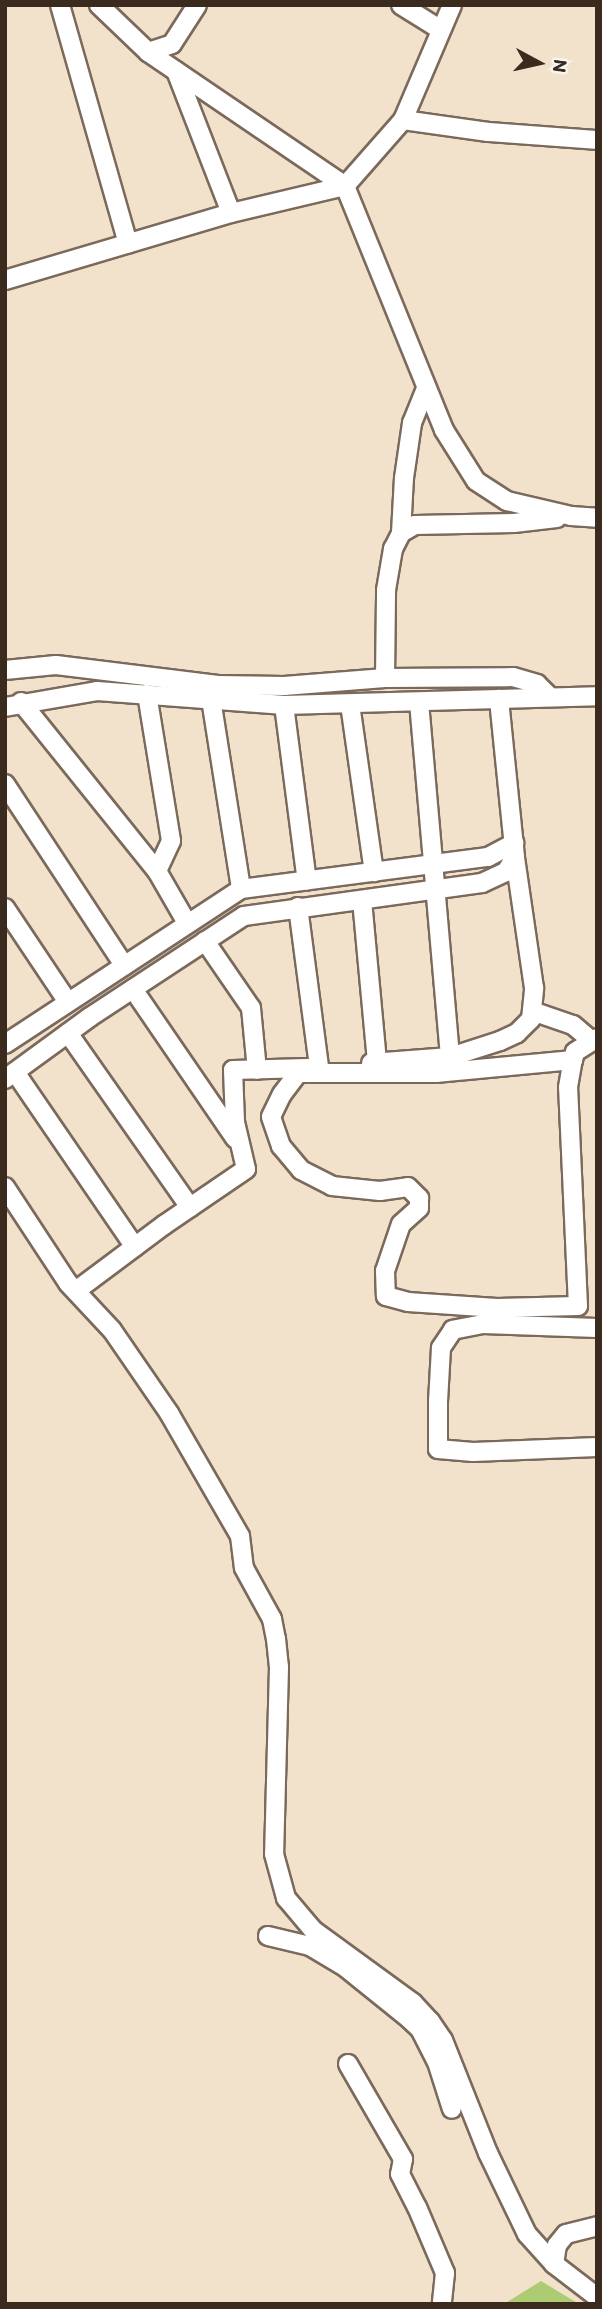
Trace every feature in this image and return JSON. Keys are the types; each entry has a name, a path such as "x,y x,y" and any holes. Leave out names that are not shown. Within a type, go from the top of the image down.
{"street":[{"path":"60,5 128,244"},
{"path":"99,5 148,52 345,186 444,430 475,481 507,501 571,516 597,518"},
{"path":"148,52 172,44 197,5"},
{"path":"401,5 441,30"},
{"path":"5,280 231,214 345,186 403,120 452,5"},
{"path":"176,71 231,214"},
{"path":"403,120 488,132 597,140"},
{"path":"385,678 386,590 393,549 401,533 404,478 412,423 426,388"},
{"path":"401,533 415,525 514,523 571,516"},
{"path":"5,670 56,665 218,685 284,686 385,678 513,677 537,684 550,697"},
{"path":"13,705 97,691 284,705 597,696"},
{"path":"147,694 170,841 157,870"},
{"path":"211,699 241,889"},
{"path":"77,1290 246,1169 235,1122 233,1070 450,1057 517,1033 531,1019 534,988 515,850 499,699"},
{"path":"419,702 450,1057"},
{"path":"350,704 374,872"},
{"path":"13,705 157,870 187,923"},
{"path":"284,705 307,881"},
{"path":"5,784 124,965"},
{"path":"8,1037 68,1002 241,889 434,865 515,850"},
{"path":"135,1247 10,1076 68,1033 244,916 482,883 506,872 515,850"},
{"path":"362,900 377,1062"},
{"path":"298,907 318,1067"},
{"path":"5,908 68,1002"},
{"path":"205,942 251,1008 257,1070"},
{"path":"133,989 241,1146"},
{"path":"532,1011 573,1025 594,1039 575,1052 569,1087 578,1306 497,1308 408,1302 386,1296 385,1271 401,1224 419,1208 419,1198 408,1186 380,1191 332,1186 301,1170 281,1146 271,1117 282,1094 298,1073 436,1073 573,1060"},
{"path":"68,1033 190,1207"},
{"path":"5,1187 68,1283 112,1330 162,1403 229,1512 240,1535 244,1568 272,1619 279,1667 274,1854 286,1898 313,1930 413,2003 430,2021 443,2040 488,2152 527,2234 554,2264 597,2297"},
{"path":"597,1328 483,1324 453,1330 441,1348 438,1449 473,1452 597,1447"},
{"path":"268,1936 310,1946 345,1967 406,2015 420,2029 437,2062 452,2109"},
{"path":"348,2064 403,2159 400,2174 445,2273 442,2304"},
{"path":"554,2264 557,2245 566,2234 597,2226"}],"green space":[{"path":"541,2281 579,2304 504,2304"}]}
